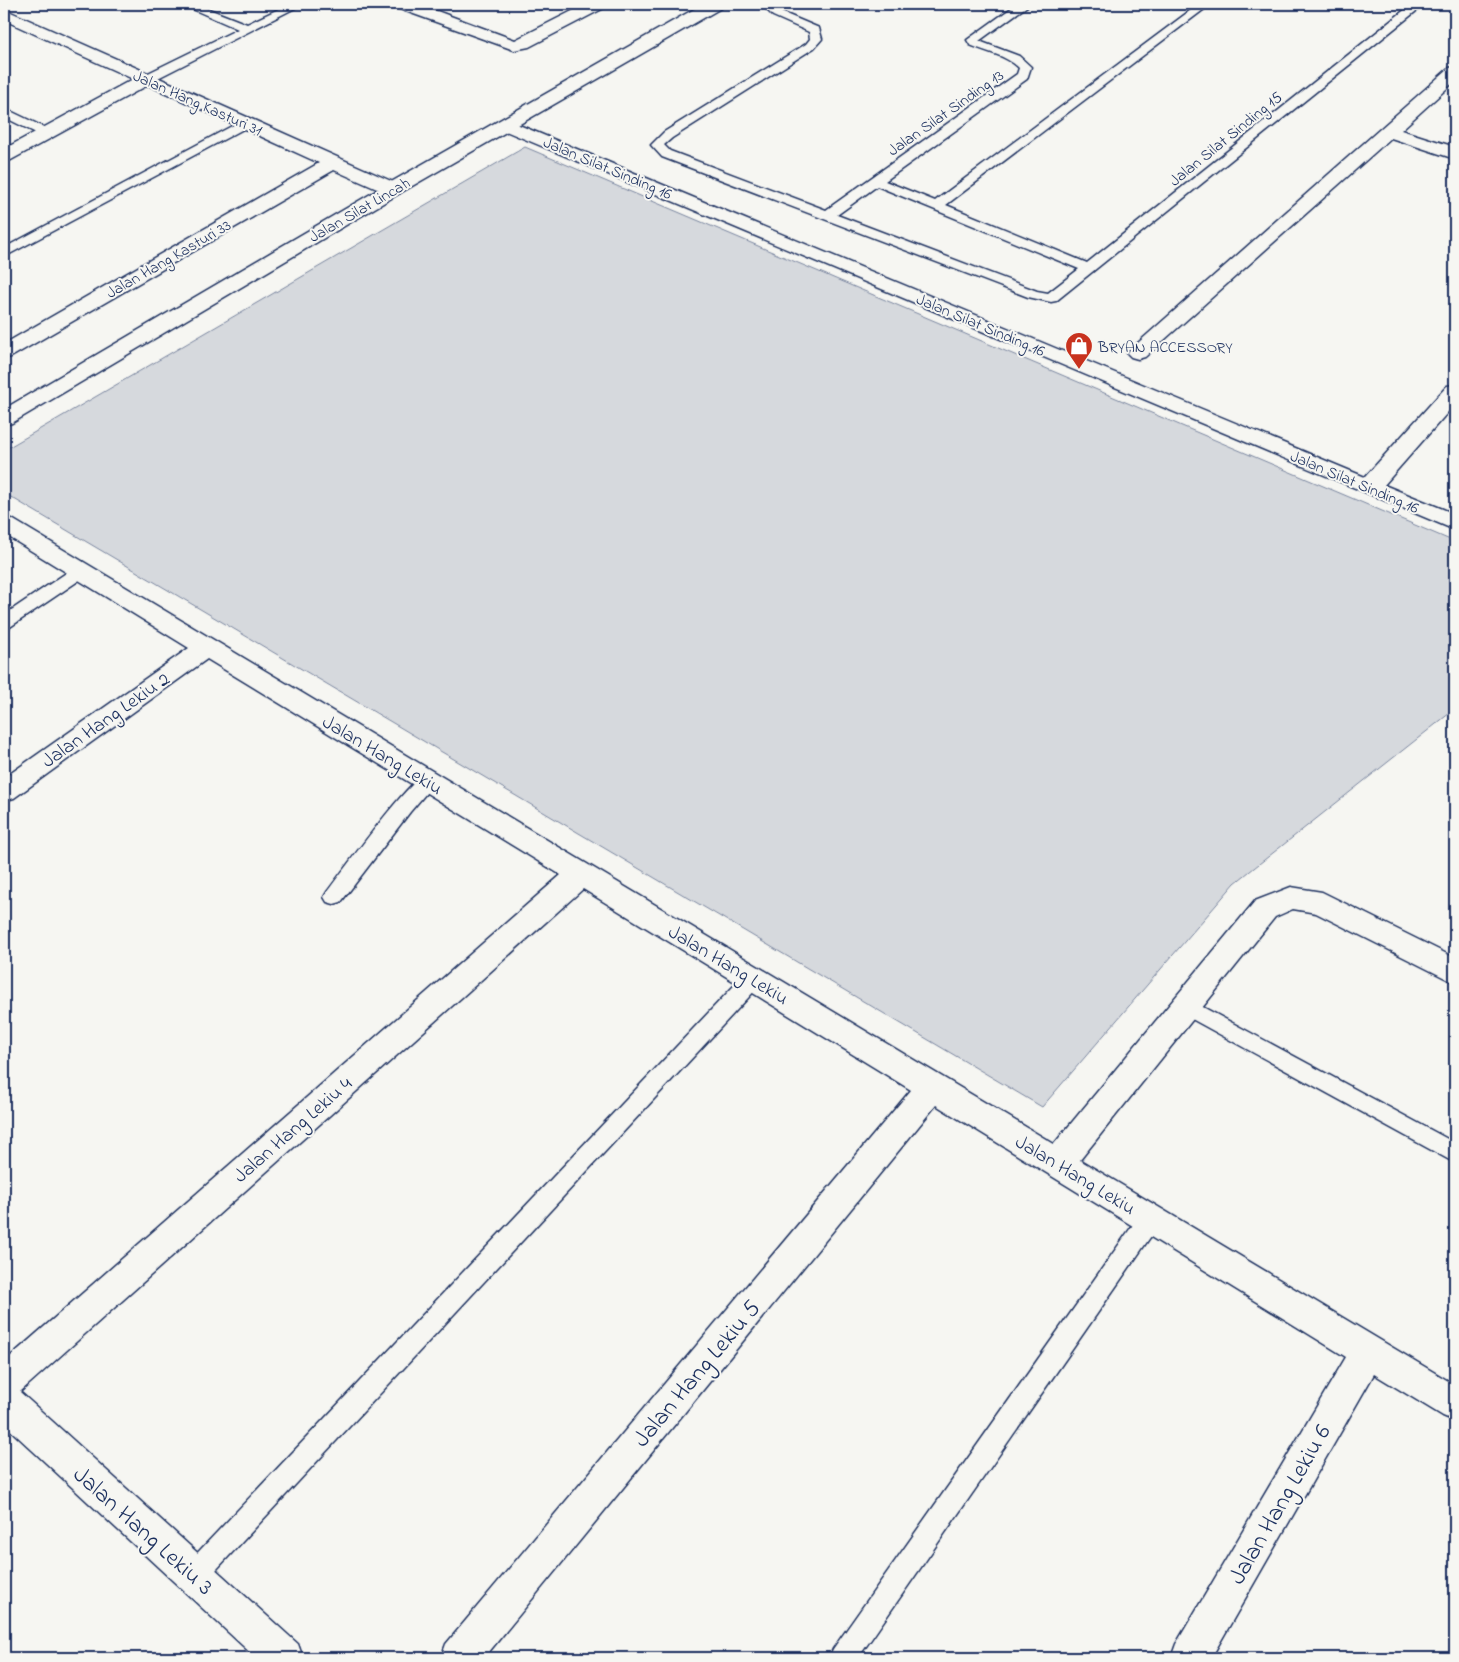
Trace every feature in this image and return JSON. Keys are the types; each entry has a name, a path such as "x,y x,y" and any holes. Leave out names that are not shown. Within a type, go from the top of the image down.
{"street":[{"path":"403,4 514,45 523,43 596,4"},
{"name":"Jalan Silat Lincah","path":"4,418 393,189 715,4"},
{"name":"Jalan Hang Kasturi 31","path":"4,14 393,189"},
{"path":"1138,353 1390,132 1455,72"},
{"path":"4,156 48,134 146,79"},
{"name":"Jalan Silat Sinding 16","path":"507,125 1455,523"},
{"path":"1390,132 1455,153"},
{"name":"Jalan Hang Kasturi 33","path":"4,353 332,163"},
{"path":"1369,487 1455,390"},
{"name":"Jalan Hang Lekiu","path":"4,524 1455,1404"},
{"name":"Jalan Hang Lekiu 2","path":"4,791 207,647"},
{"name":"Jalan Hang Lekiu 4","path":"4,1384 581,874"},
{"path":"1058,1163 1265,909 1291,898 1322,903 1455,971"},
{"name":"Jalan Hang Lekiu 5","path":"460,1658 932,1087"},
{"name":"Jalan Hang Lekiu 6","path":"1190,1658 1368,1351"},
{"name":"Jalan Hang Lekiu 3","path":"4,1401 284,1658"}],"lane":[{"path":"187,4 247,28"},
{"path":"146,79 297,4"},
{"path":"775,4 772,10 776,14 815,30 816,40 810,46 668,135 657,145 666,154 1033,294 1051,298"},
{"name":"Jalan Silat Sinding 13","path":"827,216 1023,76 1025,67 1018,59 982,47 974,43 973,40 1024,4"},
{"path":"936,206 1206,4"},
{"name":"Jalan Silat Sinding 15","path":"1051,298 1418,4"},
{"path":"4,112 48,134"},
{"path":"4,252 245,123"},
{"path":"875,181 1088,268"},
{"path":"4,623 81,571"},
{"path":"334,897 403,807 427,780"},
{"path":"194,1575 754,978"},
{"path":"1186,1006 1455,1154"},
{"path":"842,1658 1150,1219"}],"shaded area":[{"path":"525,147 1455,542 1455,709 1235,883 1042,1107 4,493 4,450"}],"place":[{"name":"BRYAN ACCESSORY","path":"1079,370"}]}
